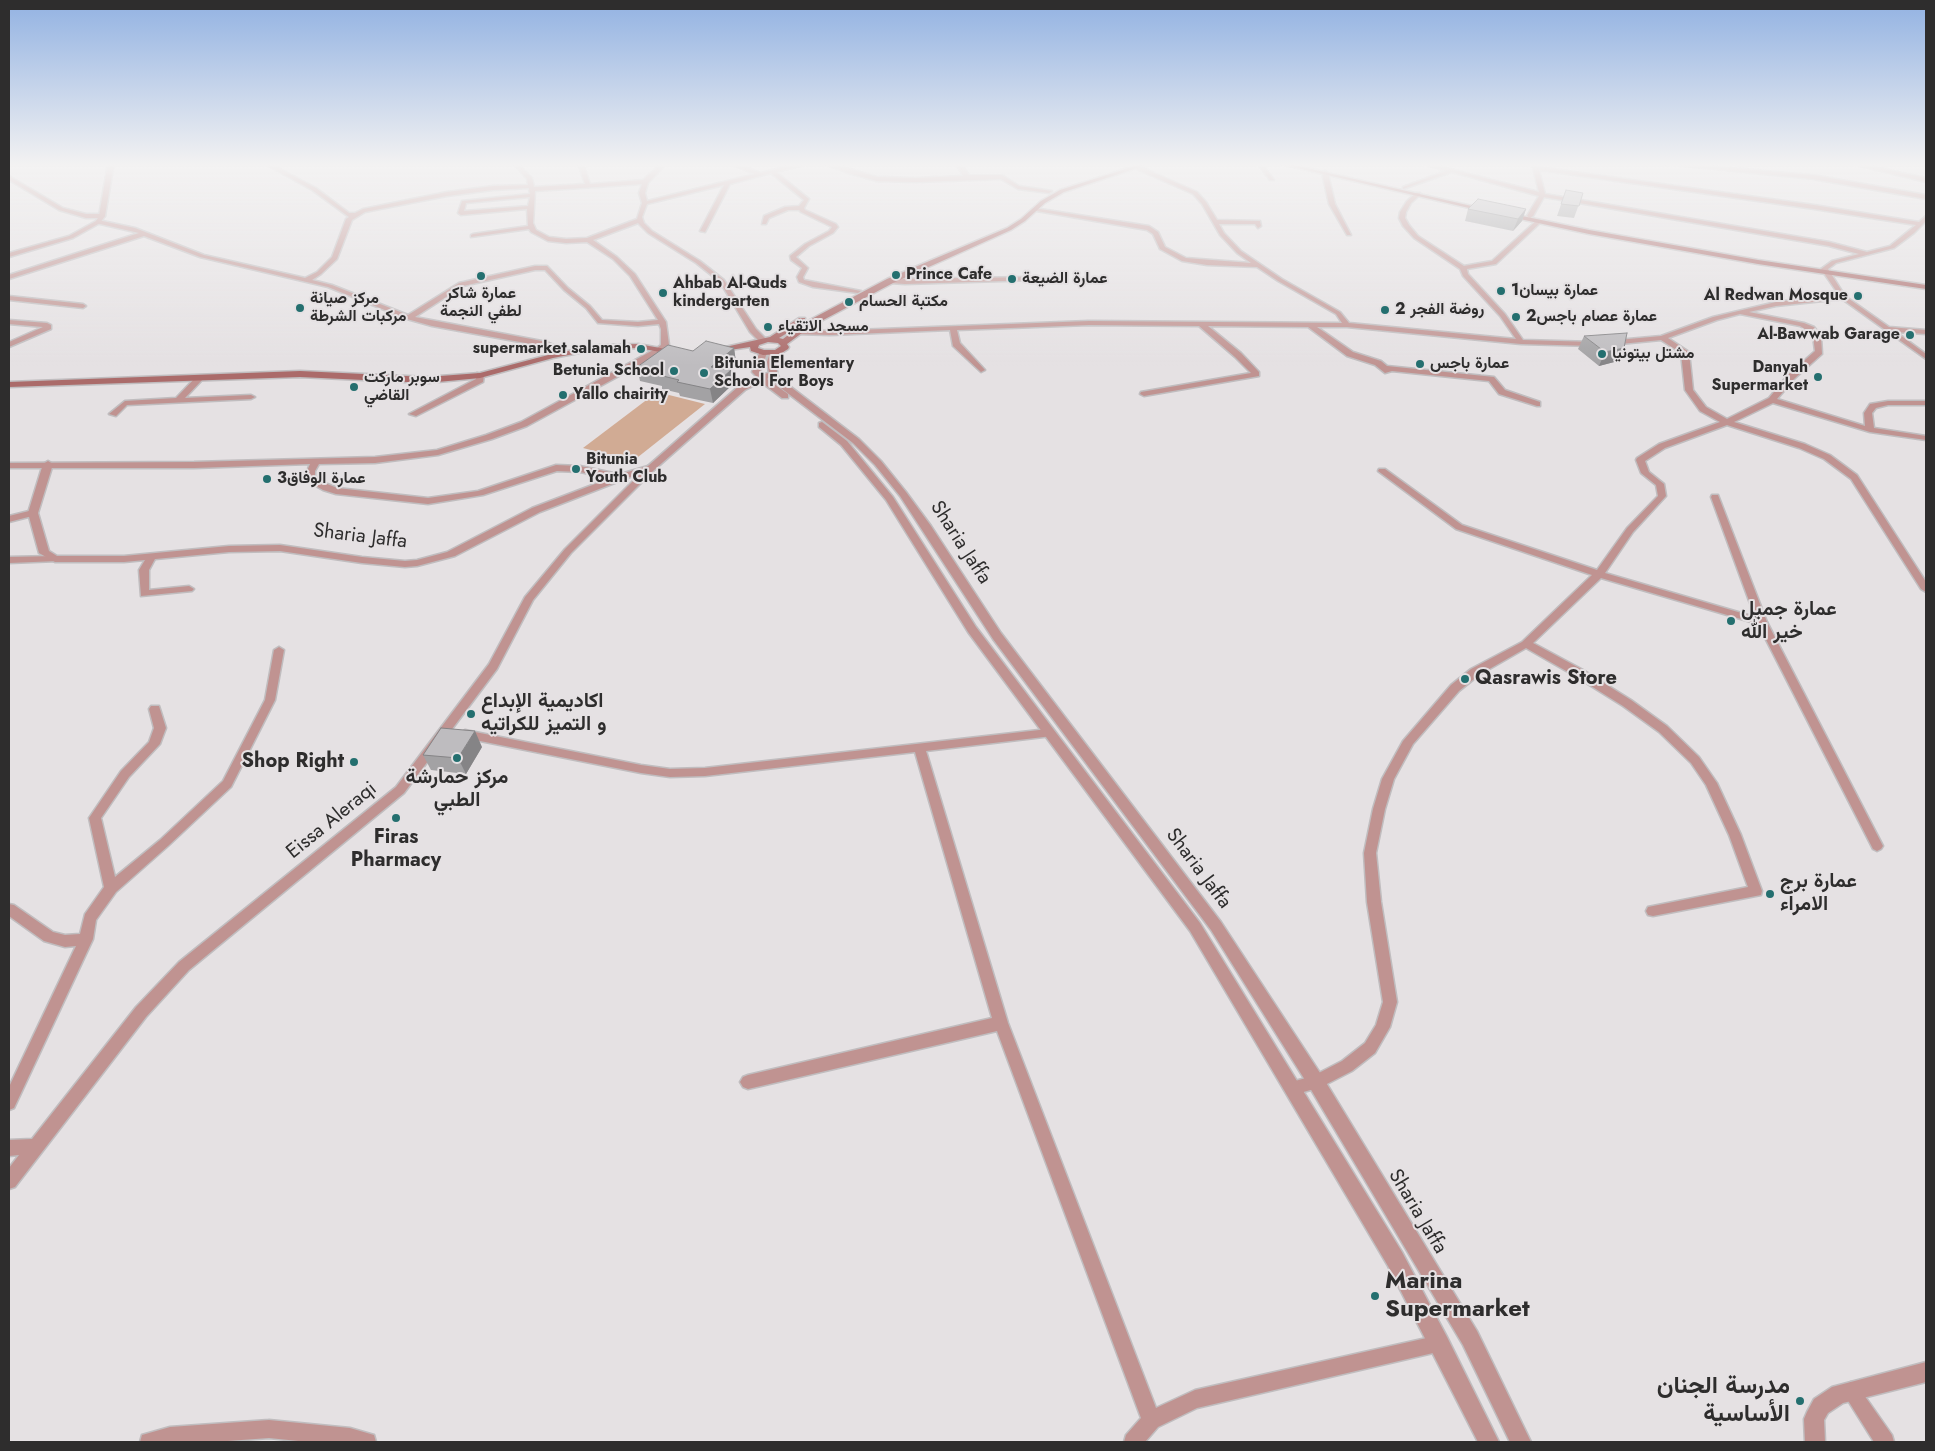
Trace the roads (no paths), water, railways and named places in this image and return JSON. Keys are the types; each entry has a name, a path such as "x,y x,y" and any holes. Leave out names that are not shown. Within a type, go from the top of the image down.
{"main road":[{"path":"767,346 795,324 858,291 909,266 991,231"},
{"path":"707,351 767,346 797,332 890,281 1005,231"},
{"path":"1582,231 1825,271 1926,285"},
{"path":"1598,231 1825,271"},
{"path":"9,385 300,374 427,380 480,376 564,353 614,346 638,346 683,353"}],"street":[{"path":"9,255 71,237 81,231"},
{"path":"136,231 202,256 308,279 330,286 409,318 432,324 544,344 564,353"},
{"path":"308,279 319,273 334,258 344,231"},
{"path":"473,236 508,231"},
{"path":"533,231 548,239 566,241 588,240 612,231"},
{"path":"649,231 698,262 722,281 753,330 767,346 771,362 767,376 828,429 862,463 890,499 972,629 1048,733 1195,926 1395,1259 1489,1442"},
{"path":"832,231 807,245 793,256 793,259 805,268 800,277 801,280 813,285 858,291"},
{"path":"1153,231 1156,233 1162,248 1184,260 1258,265"},
{"path":"1221,231 1239,252 1338,313 1348,325"},
{"path":"1410,231 1416,237 1462,268 1465,275 1503,315 1521,342"},
{"path":"1462,268 1494,264 1529,231"},
{"path":"1745,231 1829,244 1870,254"},
{"path":"1913,231 1892,247 1834,262 1825,271 1843,297 1926,357"},
{"path":"9,277 143,234"},
{"path":"9,466 48,464 194,465 375,460 438,452 489,437 524,424 660,350 665,345 666,338 663,322 633,275 609,254 588,240"},
{"path":"409,318 461,284 535,268 548,268 566,289 588,307 600,322 638,324 663,322"},
{"path":"890,281 1035,278"},
{"path":"797,332 830,334 1089,323 1348,325 1521,342 1608,344 1662,338 1715,318 1776,304 1843,297"},
{"path":"9,298 83,306"},
{"path":"1293,1088 1316,1082 1346,1066 1370,1048 1383,1027 1390,1002 1374,902 1370,853 1379,809 1388,779 1409,741 1455,688 1475,672 1526,644 1599,574 1630,530 1662,496 1660,484 1645,473 1640,460 1662,446 1727,422 1772,400 1791,377 1819,352 1817,336 1811,329 1802,324 1738,313"},
{"path":"9,322 47,325 47,329 9,345"},
{"path":"1144,394 1256,374 1238,355 1200,323"},
{"path":"1311,326 1350,354 1378,363 1396,376"},
{"path":"953,328 956,344 981,370"},
{"path":"1888,329 1926,332"},
{"path":"1662,338 1685,352 1689,390 1693,398 1712,415 1727,422 1802,446 1840,464 1854,477 1926,589"},
{"path":"1383,368 1491,379 1502,392 1537,404"},
{"path":"413,414 480,380 480,376"},
{"name":"Sharia Jaffa","path":"55,559 151,557 229,549 280,548 362,560 405,564 417,563 452,554 536,510 620,477 651,468 742,388 767,376 780,383 856,441 878,463 903,494 926,526 997,636 1216,926 1316,1082 1470,1338 1520,1442"},
{"path":"179,400 200,378"},
{"path":"113,414 125,403 251,397"},
{"path":"1772,400 1870,430 1926,438"},
{"path":"1870,430 1868,413 1872,406 1888,403 1926,403"},
{"path":"316,462 311,470 311,477 316,483 326,488 336,491 428,501 448,500 480,493 556,468 580,469 620,477"},
{"path":"48,464 33,513 44,553 55,559"},
{"name":"Eissa Aleraqi","path":"9,1181 140,1012 184,966 400,790 493,666 529,599 568,552 651,468"},
{"path":"1382,471 1458,527 1599,574 1762,622"},
{"path":"1715,497 1762,622 1878,846"},
{"path":"9,519 33,513"},
{"path":"151,557 144,570 144,594 189,589"},
{"path":"9,560 55,559"},
{"path":"1526,644 1587,678 1627,703 1663,729 1695,760 1711,783 1735,835 1756,891 1653,911"},
{"path":"9,1103 86,939 90,918 110,888 164,843 226,784 270,700 279,650"},
{"path":"110,888 95,818 126,774 154,744 160,728 155,709"},
{"path":"446,730 640,769 670,773 705,772 1048,733"},
{"path":"919,748 1001,1022 1151,1420"},
{"path":"9,909 49,937 65,941 86,939"},
{"path":"748,1082 1001,1022"},
{"path":"9,1148 35,1147"},
{"path":"1133,1442 1151,1420 1195,1400 1440,1344"},
{"path":"1815,1442 1814,1419 1821,1406 1839,1394 1926,1372"},
{"path":"1851,1391 1885,1442"},
{"path":"150,1442 170,1436 269,1429 350,1437 366,1442"}],"place":[{"name":"Prince Cafe","path":"896,275"},
{"name":"عمارة شاكر لطفي النجمة","path":"481,276"},
{"name":"عمارة الضيعة","path":"1012,279"},
{"name":"عمارة بيسان1","path":"1501,291"},
{"name":"Ahbab Al-Quds kindergarten","path":"663,293"},
{"name":"Al Redwan Mosque","path":"1858,296"},
{"name":"مكتبة الحسام","path":"849,302"},
{"name":"مركز صيانة مركبات الشرطة","path":"300,308"},
{"name":"روضة الفجر 2","path":"1385,310"},
{"name":"عمارة عصام باجس2","path":"1516,317"},
{"name":"مسجد الاتقياء","path":"768,327"},
{"name":"Al-Bawwab Garage","path":"1910,335"},
{"name":"supermarket salamah","path":"641,349"},
{"name":"مشتل بيتونيا","path":"1602,354"},
{"name":"عمارة باجس","path":"1420,364"},
{"name":"Betunia School","path":"674,371"},
{"name":"Bitunia Elementary School For Boys","path":"704,373"},
{"name":"Danyah Supermarket","path":"1818,377"},
{"name":"سوبر ماركت القاضي","path":"354,387"},
{"name":"Yallo chairity","path":"563,395"},
{"name":"Bitunia Youth Club","path":"576,469"},
{"name":"عمارة الوفاق3","path":"267,479"},
{"name":"عمارة جميل خير الله","path":"1731,621"},
{"name":"Qasrawis Store","path":"1465,679"},
{"name":"اكاديمية الإبداع و التميز للكراتيه","path":"471,714"},
{"name":"مركز حمارشة الطبي","path":"457,758"},
{"name":"Shop Right","path":"354,762"},
{"name":"Firas Pharmacy","path":"396,818"},
{"name":"عمارة برج الامراء","path":"1770,894"},
{"name":"Marina Supermarket","path":"1375,1296"},
{"name":"مدرسة الجنان الأساسية","path":"1800,1401"}]}
